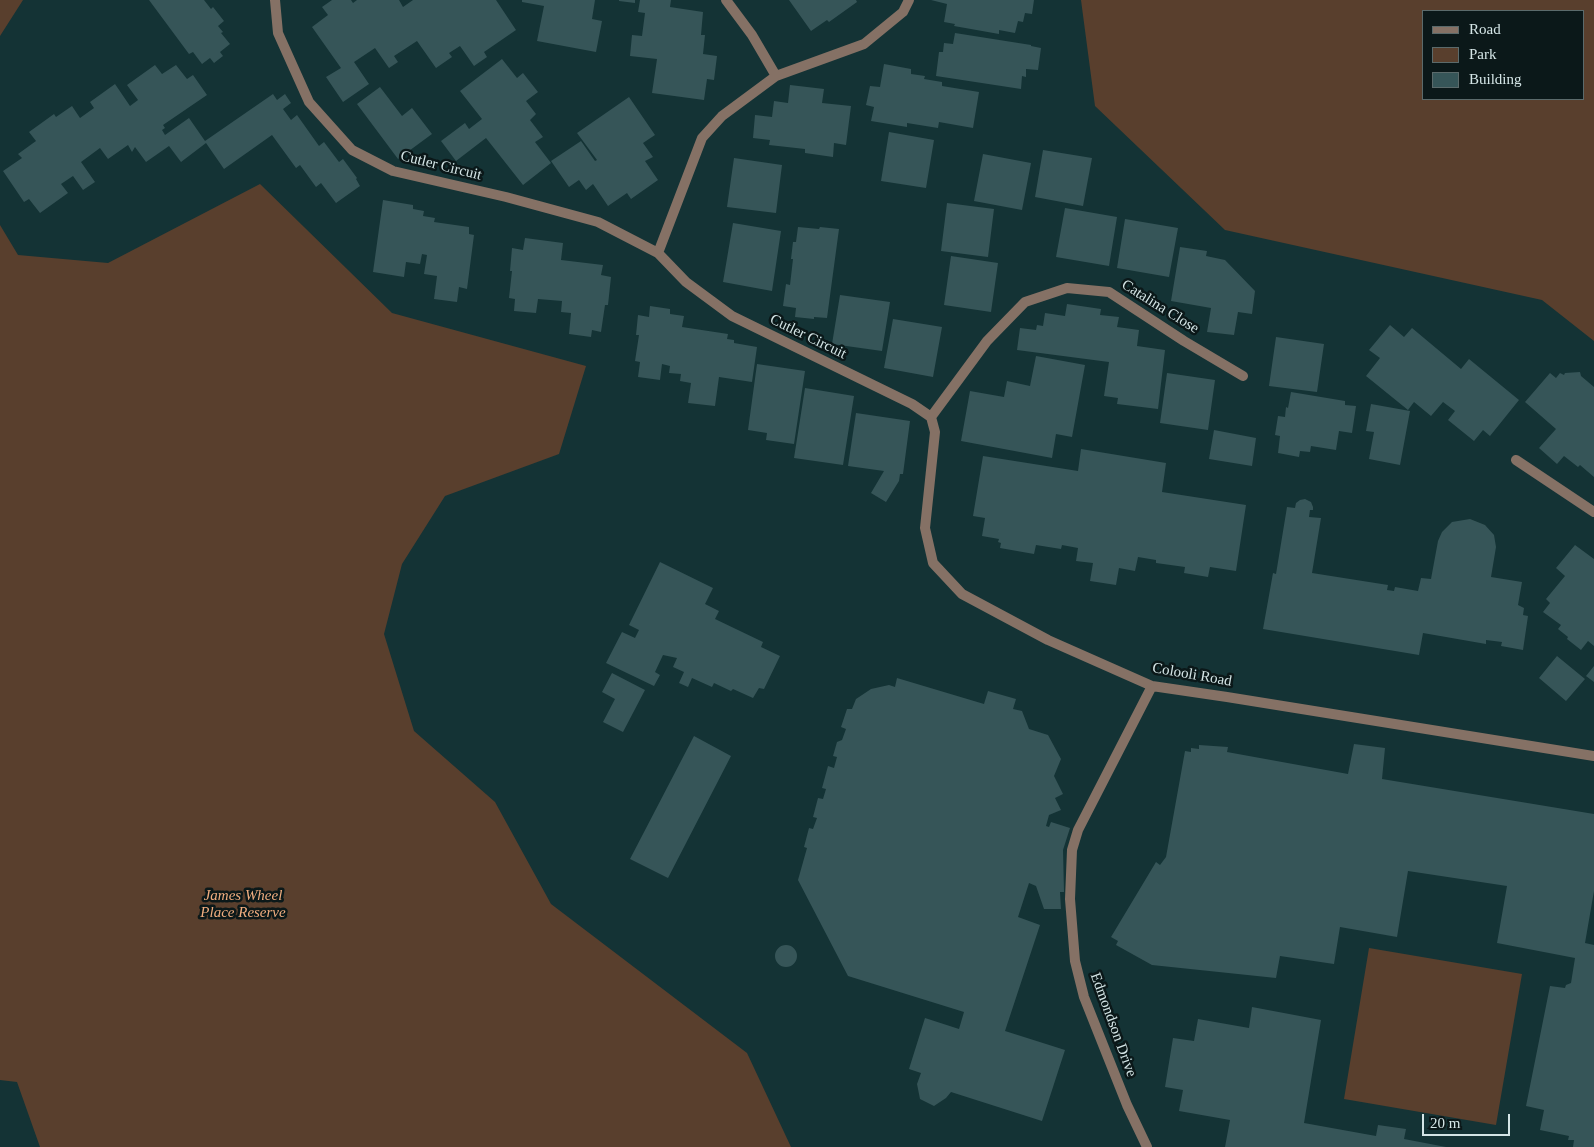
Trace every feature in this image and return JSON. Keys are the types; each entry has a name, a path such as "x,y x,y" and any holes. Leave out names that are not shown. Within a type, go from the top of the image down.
{"street":[{"name":"Cutler Circuit","path":"275,0 278,33 309,102 352,150 393,171 506,197 598,222 658,253 686,282 732,316 912,404 930,417"},
{"path":"726,0 752,36 776,76"},
{"path":"658,253 702,138 722,116 776,76 864,44 902,12 909,0"},
{"name":"Catalina Close","path":"930,417 987,341 1025,302 1067,288 1109,292 1184,341 1243,376"},
{"name":"Colooli Road","path":"930,417 935,432 935,448 925,528 933,563 962,594 1048,640 1152,686 1594,756"},
{"path":"1516,460 1594,512"},
{"name":"Edmondson Drive","path":"1147,1147 1127,1105 1084,997 1075,961 1070,900 1072,850 1078,830 1152,686"}],"green space":[{"path":"0,0 23,0 0,36"},
{"path":"1081,0 1594,0 1594,341 1542,300 1225,230 1095,106"},
{"name":"James Wheel Place Reserve","path":"260,184 392,313 586,366 559,454 445,496 402,564 384,634 414,731 495,802 551,904 747,1053 791,1147 40,1147 17,1082 0,1080 0,225 18,255 108,263"},
{"path":"1369,948 1522,974 1496,1125 1344,1099"}],"building":[{"path":"149,0 204,0 211,9 213,7 224,21 218,26 230,44 220,52 223,56 214,63 210,58 202,64 193,52 189,54"},
{"path":"332,0 351,0 353,3 357,0 399,0 403,7 413,0 496,0 516,30 484,52 487,57 474,66 460,46 449,53 452,57 436,68 417,41 394,56 398,62 389,68 375,48 354,62 369,84 343,102 326,77 341,68 312,27 328,15 322,7"},
{"path":"522,0 595,0 592,19 602,21 596,52 537,41 544,6 522,2"},
{"path":"635,0 635,3 619,1"},
{"path":"640,0 671,0 670,7 703,12 701,35 705,35 703,54 717,56 714,80 707,79 704,100 652,93 657,59 630,56 632,35 642,36 645,13 638,12"},
{"path":"789,0 856,0 857,2 829,22 827,20 811,31"},
{"path":"931,0 1034,0 1032,14 1025,13 1023,22 1018,21 1015,33 999,30 999,34 954,26 955,24 944,22 947,4"},
{"path":"955,33 1041,48 1038,70 1026,69 1026,77 1022,76 1021,89 936,76 939,52 943,52 944,43 953,44"},
{"path":"502,59 517,78 523,73 538,92 526,101 536,114 530,120 543,137 535,142 551,163 523,185 486,138 456,161 441,141 465,123 469,129 482,119 460,91"},
{"path":"884,64 911,69 911,74 925,76 924,79 942,82 942,86 979,92 973,128 939,122 938,128 907,123 907,127 871,121 874,107 866,105 870,86 880,87"},
{"path":"155,65 162,74 176,65 187,79 193,75 207,95 163,125 165,128 162,130 165,135 189,118 205,141 273,94 277,100 285,94 291,103 283,109 291,120 297,115 319,146 324,142 339,162 343,159 357,178 360,186 336,203 321,183 316,187 300,165 296,168 272,135 224,169 206,143 181,162 169,146 146,162 135,147 132,152 128,145 108,159 100,148 81,162 95,182 83,190 73,176 61,184 68,193 40,213 29,199 24,202 3,171 22,158 18,154 36,141 29,132 54,114 56,117 72,106 80,118 94,108 90,102 115,84 130,106 138,100 127,85"},
{"path":"790,85 824,89 822,103 851,106 846,145 834,143 833,157 805,153 805,149 769,145 770,140 753,138 755,115 772,117 774,101 788,103"},
{"path":"380,87 402,116 412,108 432,134 398,159 357,104"},
{"path":"629,97 655,135 643,143 653,157 645,161 658,180 631,199 627,193 608,206 593,184 586,190 579,180 569,187 551,161 581,141 595,161 597,160 577,133"},
{"path":"889,132 934,140 926,188 881,181"},
{"path":"1043,150 1092,158 1083,206 1035,197"},
{"path":"983,154 1031,163 1022,210 974,201"},
{"path":"734,158 782,165 776,213 727,207"},
{"path":"383,200 413,205 413,209 424,211 423,216 435,218 434,222 469,227 469,234 474,235 467,289 459,287 457,302 434,299 437,276 424,274 427,255 422,254 420,264 406,262 404,277 373,272"},
{"path":"947,203 994,209 988,257 941,251"},
{"path":"1065,208 1117,217 1109,266 1056,257"},
{"path":"1125,219 1178,228 1169,277 1117,268"},
{"path":"733,223 781,231 772,291 723,282"},
{"path":"798,227 839,229 827,318 795,317 796,308 783,306 786,284 790,285 793,242 796,242"},
{"path":"525,238 563,243 561,260 603,265 601,275 611,277 608,305 605,305 601,332 592,330 591,337 569,334 571,313 561,312 562,301 538,299 536,313 514,311 515,299 509,298 512,248 523,250"},
{"path":"1180,247 1207,251 1206,256 1225,260 1255,291 1252,314 1238,312 1234,335 1207,332 1211,308 1171,301"},
{"path":"951,256 998,263 991,312 944,305"},
{"path":"840,295 890,302 882,351 832,344"},
{"path":"1067,304 1101,309 1100,315 1119,317 1117,327 1139,330 1137,346 1165,350 1158,409 1117,404 1118,398 1104,396 1109,362 1017,350 1020,328 1036,330 1037,325 1043,326 1045,313 1065,316"},
{"path":"650,306 670,309 670,314 684,316 682,327 728,334 727,339 734,340 734,343 757,347 752,382 719,377 715,406 688,403 691,383 680,381 681,374 669,373 670,366 662,364 660,380 638,377 640,362 635,361 639,335 636,335 638,315 649,317"},
{"path":"893,319 942,327 933,377 884,368"},
{"path":"1390,325 1404,337 1412,328 1461,369 1469,359 1519,400 1490,436 1483,430 1474,441 1448,420 1455,411 1443,402 1431,416 1414,402 1408,410 1366,376 1380,358 1369,350"},
{"path":"1276,337 1324,344 1317,392 1269,386"},
{"path":"1036,356 1085,365 1072,437 1056,434 1052,458 961,441 970,391 1004,397 1007,381 1030,386"},
{"path":"757,364 805,371 794,444 766,440 767,433 748,430"},
{"path":"1580,372 1581,376 1594,387 1594,477 1580,465 1578,467 1564,456 1557,464 1539,448 1556,429 1525,402 1550,373 1556,378 1560,373 1564,375 1565,373"},
{"path":"1167,373 1215,380 1208,430 1160,423"},
{"path":"805,388 854,396 843,465 794,458"},
{"path":"1291,392 1345,401 1345,405 1356,406 1352,433 1339,431 1336,450 1311,446 1310,452 1300,451 1299,457 1278,453 1280,436 1275,435 1278,416 1285,417"},
{"path":"1371,404 1410,411 1400,465 1369,459 1374,432 1366,431"},
{"path":"856,413 910,421 903,474 900,474 899,481 886,502 871,493 884,471 848,466"},
{"path":"1214,430 1256,438 1252,466 1209,459"},
{"path":"1081,449 1166,463 1162,492 1246,505 1236,571 1210,567 1208,577 1184,573 1185,567 1156,563 1156,560 1138,557 1135,571 1119,568 1116,585 1090,581 1093,563 1076,561 1078,548 1062,545 1061,549 1036,545 1034,554 1000,548 1001,543 998,542 999,539 982,536 985,518 973,516 983,456 1078,471"},
{"path":"1305,499 1311,502 1313,507 1313,510 1310,510 1309,517 1321,518 1312,573 1388,585 1387,590 1394,591 1395,587 1418,591 1421,578 1431,579 1438,541 1442,532 1452,522 1470,519 1485,525 1494,535 1496,547 1491,577 1522,582 1518,605 1524,608 1523,615 1528,616 1523,650 1501,646 1502,642 1486,640 1486,644 1423,633 1419,655 1263,629 1273,573 1276,574 1287,507 1295,508 1296,503"},
{"path":"1575,545 1594,559 1594,646 1588,641 1581,650 1558,629 1561,625 1543,612 1550,603 1546,599 1565,576 1556,568"},
{"path":"660,562 713,588 705,604 719,611 715,619 763,642 761,647 780,656 764,689 759,688 753,698 714,683 712,687 692,678 688,687 679,683 684,672 673,667 677,658 663,655 655,672 660,675 654,686 606,663 622,632 635,638 639,630 629,625"},
{"path":"1557,656 1585,679 1566,701 1539,678"},
{"path":"1594,666 1594,682 1586,676"},
{"path":"612,673 645,690 623,732 603,722 615,699 602,692"},
{"path":"897,678 984,704 988,691 1016,699 1013,709 1022,711 1029,729 1048,735 1061,759 1054,776 1063,794 1055,798 1061,810 1049,815 1046,826 1049,827 1051,822 1070,828 1063,850 1064,892 1060,892 1061,909 1044,909 1036,886 1029,883 1018,917 1040,925 1005,1031 1065,1050 1042,1121 951,1092 934,1106 920,1099 917,1084 921,1073 909,1069 925,1018 959,1029 964,1012 848,976 798,880 807,848 804,847 809,828 813,829 817,818 813,817 818,798 823,799 826,789 822,788 828,766 834,768 837,757 833,756 837,742 842,740 846,729 841,727 847,709 852,709 856,699 871,689 889,685 895,687"},
{"path":"694,736 731,756 668,878 630,859"},
{"path":"1354,744 1385,748 1382,779 1594,814 1594,891 1585,943 1594,945 1594,1147 1573,1147 1574,1140 1568,1140 1569,1136 1540,1130 1544,1110 1526,1106 1550,986 1565,988 1566,985 1571,983 1575,958 1497,943 1507,886 1408,871 1397,937 1340,927 1334,964 1280,956 1276,978 1152,965 1116,945 1118,941 1111,937 1156,862 1160,865 1166,857 1185,751 1191,752 1191,748 1199,749 1199,745 1228,747 1227,752 1348,774"},
{"path":"786,945 794,948 797,956 794,964 786,967 778,964 775,956 778,948"},
{"path":"1252,1007 1321,1020 1304,1123 1376,1136 1378,1125 1406,1129 1404,1139 1446,1147 1225,1147 1230,1120 1179,1111 1183,1090 1165,1087 1173,1038 1194,1041 1198,1019 1249,1028"}]}
